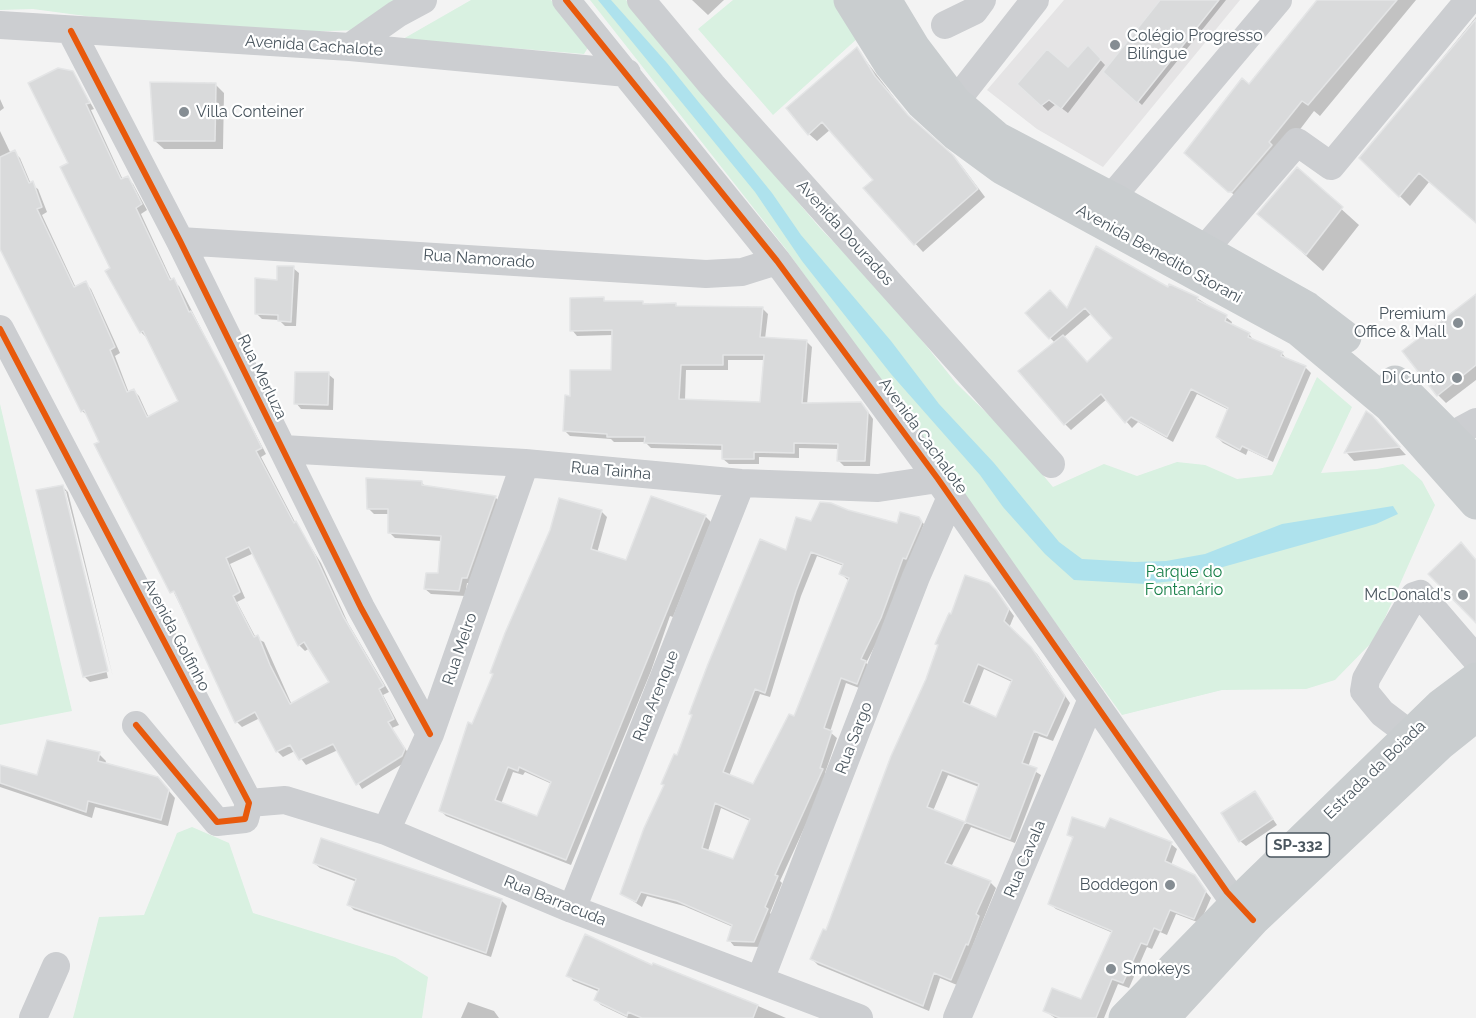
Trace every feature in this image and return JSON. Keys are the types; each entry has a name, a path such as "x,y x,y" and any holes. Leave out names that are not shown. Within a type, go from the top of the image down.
{"main road":[{"name":"Avenida Benedito Storani","path":"850,0 896,72 922,103 957,135 1002,168 1299,330 1389,406 1476,503"},
{"name":"Avenida Benedito Storani","path":"885,0 914,48 955,102 997,138 1111,198 1307,308 1463,429 1476,464"},
{"name":"Estrada da Boiada","path":"1163,1018 1245,912 1411,735 1440,706 1476,679"},
{"name":"Estrada da Boiada","path":"1125,1018 1245,912 1476,715"}],"street":[{"path":"350,47 397,14 423,0"},
{"name":"Avenida Cachalote","path":"566,0 777,261 944,488 1245,912"},
{"name":"Avenida Dourados","path":"641,0 712,85 1051,464"},
{"path":"945,26 974,10 982,0"},
{"path":"955,102 1035,0"},
{"path":"1111,198 1278,0"},
{"path":"1204,250 1297,142 1331,166 1469,0"},
{"name":"Avenida Cachalote","path":"0,25 350,47 627,73"},
{"name":"Rua Merluza","path":"71,31 180,241 361,608 430,734"},
{"name":"Rua Namorado","path":"180,241 706,274 742,272 777,261"},
{"name":"Avenida Golfinho","path":"0,329 249,803"},
{"name":"Rua Tainha","path":"283,449 525,463 741,483 944,488"},
{"name":"Rua Melro","path":"386,831 430,734 525,463"},
{"name":"Rua Arenque","path":"572,909 741,483"},
{"name":"Rua Sargo","path":"760,980 916,577 944,488"},
{"path":"1411,735 1382,712 1364,691 1366,680 1414,596 1420,594 1476,658"},
{"name":"Rua Cavala","path":"957,1018 1092,699"},
{"path":"136,725 217,822 245,819 249,803"},
{"name":"Rua Barracuda","path":"249,803 285,800 386,831 572,909 859,1018"},
{"path":"33,1018 56,966"}],"shaded area":[{"name":"Colégio Progresso Bilíngue","path":"1064,0 1240,0 1103,167 1037,129 987,90"}],"green space":[{"path":"0,0 409,0 358,30 275,33 115,20 33,9 0,10"},
{"path":"471,0 551,0 589,46 584,54 403,39"},
{"name":"Parque do Fontanário","path":"590,0 626,0 820,228 892,303 956,383 1008,434 1053,487 1104,464 1137,476 1177,462 1205,465 1237,479 1272,475 1317,377 1352,407 1321,473 1377,469 1403,464 1422,481 1435,505 1376,638 1335,680 1306,689 1222,690 1122,715 785,248"},
{"path":"733,0 840,0 859,37 773,115 698,29"},
{"path":"0,404 72,711 0,725"},
{"path":"192,827 229,843 253,913 395,957 428,977 422,1018 73,1018 99,917 144,915 177,833"}],"water":[{"path":"598,0 611,0 667,63 772,193 801,235 891,341 939,404 994,463 1059,542 1082,559 1166,561 1205,554 1282,524 1393,506 1398,514 1376,524 1173,581 1146,584 1074,580 1045,554 1003,507 980,475 891,374 802,261 755,192"}],"building":[{"path":"1160,0 1219,0 1137,103 1103,72"},
{"path":"1317,0 1397,0 1308,105 1302,101 1269,142 1272,145 1232,192 1228,192 1184,153 1242,78 1249,84"},
{"path":"1476,19 1476,223 1419,173 1399,197 1359,158"},
{"path":"1088,45 1101,59 1061,109 1049,100 1041,106 1017,84 1047,49 1068,67"},
{"path":"857,47 875,76 908,115 953,155 978,189 914,245 863,188 873,180 822,122 808,135 786,108"},
{"path":"58,68 73,71 90,103 86,104 121,179 128,176 142,204 136,208 170,280 174,278 189,312 191,311 224,372 262,448 256,451 294,523 296,521 315,555 343,616 384,686 379,689 394,719 388,722 405,749 402,756 356,785 333,744 299,760 290,745 276,752 255,712 235,723 174,591 170,593 94,444 99,442 84,410 81,412 0,249 0,157 15,150 29,183 33,181 42,207 37,209 74,287 86,281 115,347 110,350 127,392 134,389 147,417 178,401 143,331 140,333 105,271 110,268 60,167 68,163 28,83","holes":["249,547 298,646 304,642 329,682 290,704 258,635 254,637 233,596 240,592 226,558"]},
{"name":"Villa Conteiner","path":"150,82 216,83 215,141 154,141"},
{"path":"1297,167 1343,207 1306,255 1257,214"},
{"path":"1096,246 1168,287 1169,284 1198,297 1197,300 1227,315 1225,321 1250,333 1248,337 1283,352 1281,356 1306,366 1267,458 1242,446 1240,450 1216,437 1228,408 1191,389 1167,437 1131,417 1125,423 1101,394 1064,425 1018,371 1063,335 1087,362 1112,338 1085,308 1049,339 1025,313 1050,290 1067,308"},
{"path":"277,266 294,266 291,322 278,321 278,315 255,314 255,278 277,280"},
{"name":"Premium Office & Mall","path":"1476,294 1476,365 1437,396 1402,351"},
{"path":"604,297 604,301 643,301 643,304 676,303 676,306 763,307 760,337 807,340 802,403 861,402 868,412 865,461 837,461 838,444 794,443 794,453 754,452 754,459 722,459 722,445 644,443 645,437 607,437 607,434 563,431 565,395 570,396 570,370 611,370 612,330 570,331 570,298","holes":["723,355 764,355 760,402 679,399 681,365 723,365"]},
{"path":"295,372 329,372 328,405 294,404"},
{"path":"1366,411 1372,415 1400,447 1344,453"},
{"path":"366,478 422,481 422,485 496,496 467,578 462,578 459,591 424,589 426,573 438,573 441,536 388,533 388,509 367,509"},
{"path":"63,485 108,671 83,677 36,490"},
{"path":"651,496 706,515 566,860 439,811 468,722 472,724 493,674 490,673 550,530 559,498 602,510 591,549 626,560","holes":["508,767 518,771 519,767 551,782 537,816 495,800"]},
{"path":"820,502 831,503 897,523 900,512 919,517 922,522 906,559 903,558 881,618 861,659 866,661 857,684 841,678 824,728 832,731 820,768 823,769 775,875 778,876 765,907 768,909 754,942 727,941 732,925 677,901 641,892 636,902 620,894 644,828 664,785 661,784 674,754 677,755 692,715 689,714 708,664 760,539 786,550 796,517 811,521","holes":["811,552 843,564 839,574 849,578 794,716 789,714 753,784 723,772 755,689 765,693 796,591","715,803 750,819 733,859 702,848"]},
{"name":"McDonald's","path":"1461,542 1476,560 1476,623 1428,574"},
{"path":"965,575 989,583 1009,609 1004,621 1031,647 1065,696 1047,736 1034,731 1022,763 1037,768 1010,839 965,822 945,863 991,881 976,914 979,916 968,945 966,944 951,980 934,973 923,1006 810,959 823,929 826,930 891,756 926,679 938,645 935,644 949,613 951,614","holes":["978,664 1012,680 996,717 963,702","942,770 979,784 965,822 927,807"]},
{"path":"47,740 100,752 98,761 158,777 169,790 161,820 88,801 86,812 0,783 0,765 37,775"},
{"path":"1255,791 1273,819 1239,842 1221,813"},
{"path":"1072,817 1105,828 1110,818 1172,842 1165,861 1195,875 1206,891 1194,919 1170,910 1161,931 1154,928 1147,945 1141,943 1123,983 1112,979 1096,1018 1060,1018 1043,1011 1052,988 1081,999 1112,931 1048,904 1073,837 1067,835"},
{"path":"321,838 502,899 486,953 347,905 356,879 313,863"},
{"path":"585,934 652,965 653,963 758,1005 753,1018 642,1018 628,1012 627,1016 594,1000 599,989 566,976"}],"cycle path":[{"path":"566,0 777,261 938,479 1227,892 1253,920"},
{"path":"71,31 180,241 361,608 430,734"},
{"path":"0,329 249,803 245,819 217,822 136,725"}],"place":[{"name":"Colégio Progresso Bilíngue","path":"1115,45"},
{"name":"Villa Conteiner","path":"184,112"},
{"name":"Premium Office & Mall","path":"1458,323"},
{"name":"Di Cunto","path":"1457,378"},
{"name":"McDonald's","path":"1463,595"},
{"name":"Boddegon","path":"1170,885"},
{"name":"Smokeys","path":"1111,969"}]}
